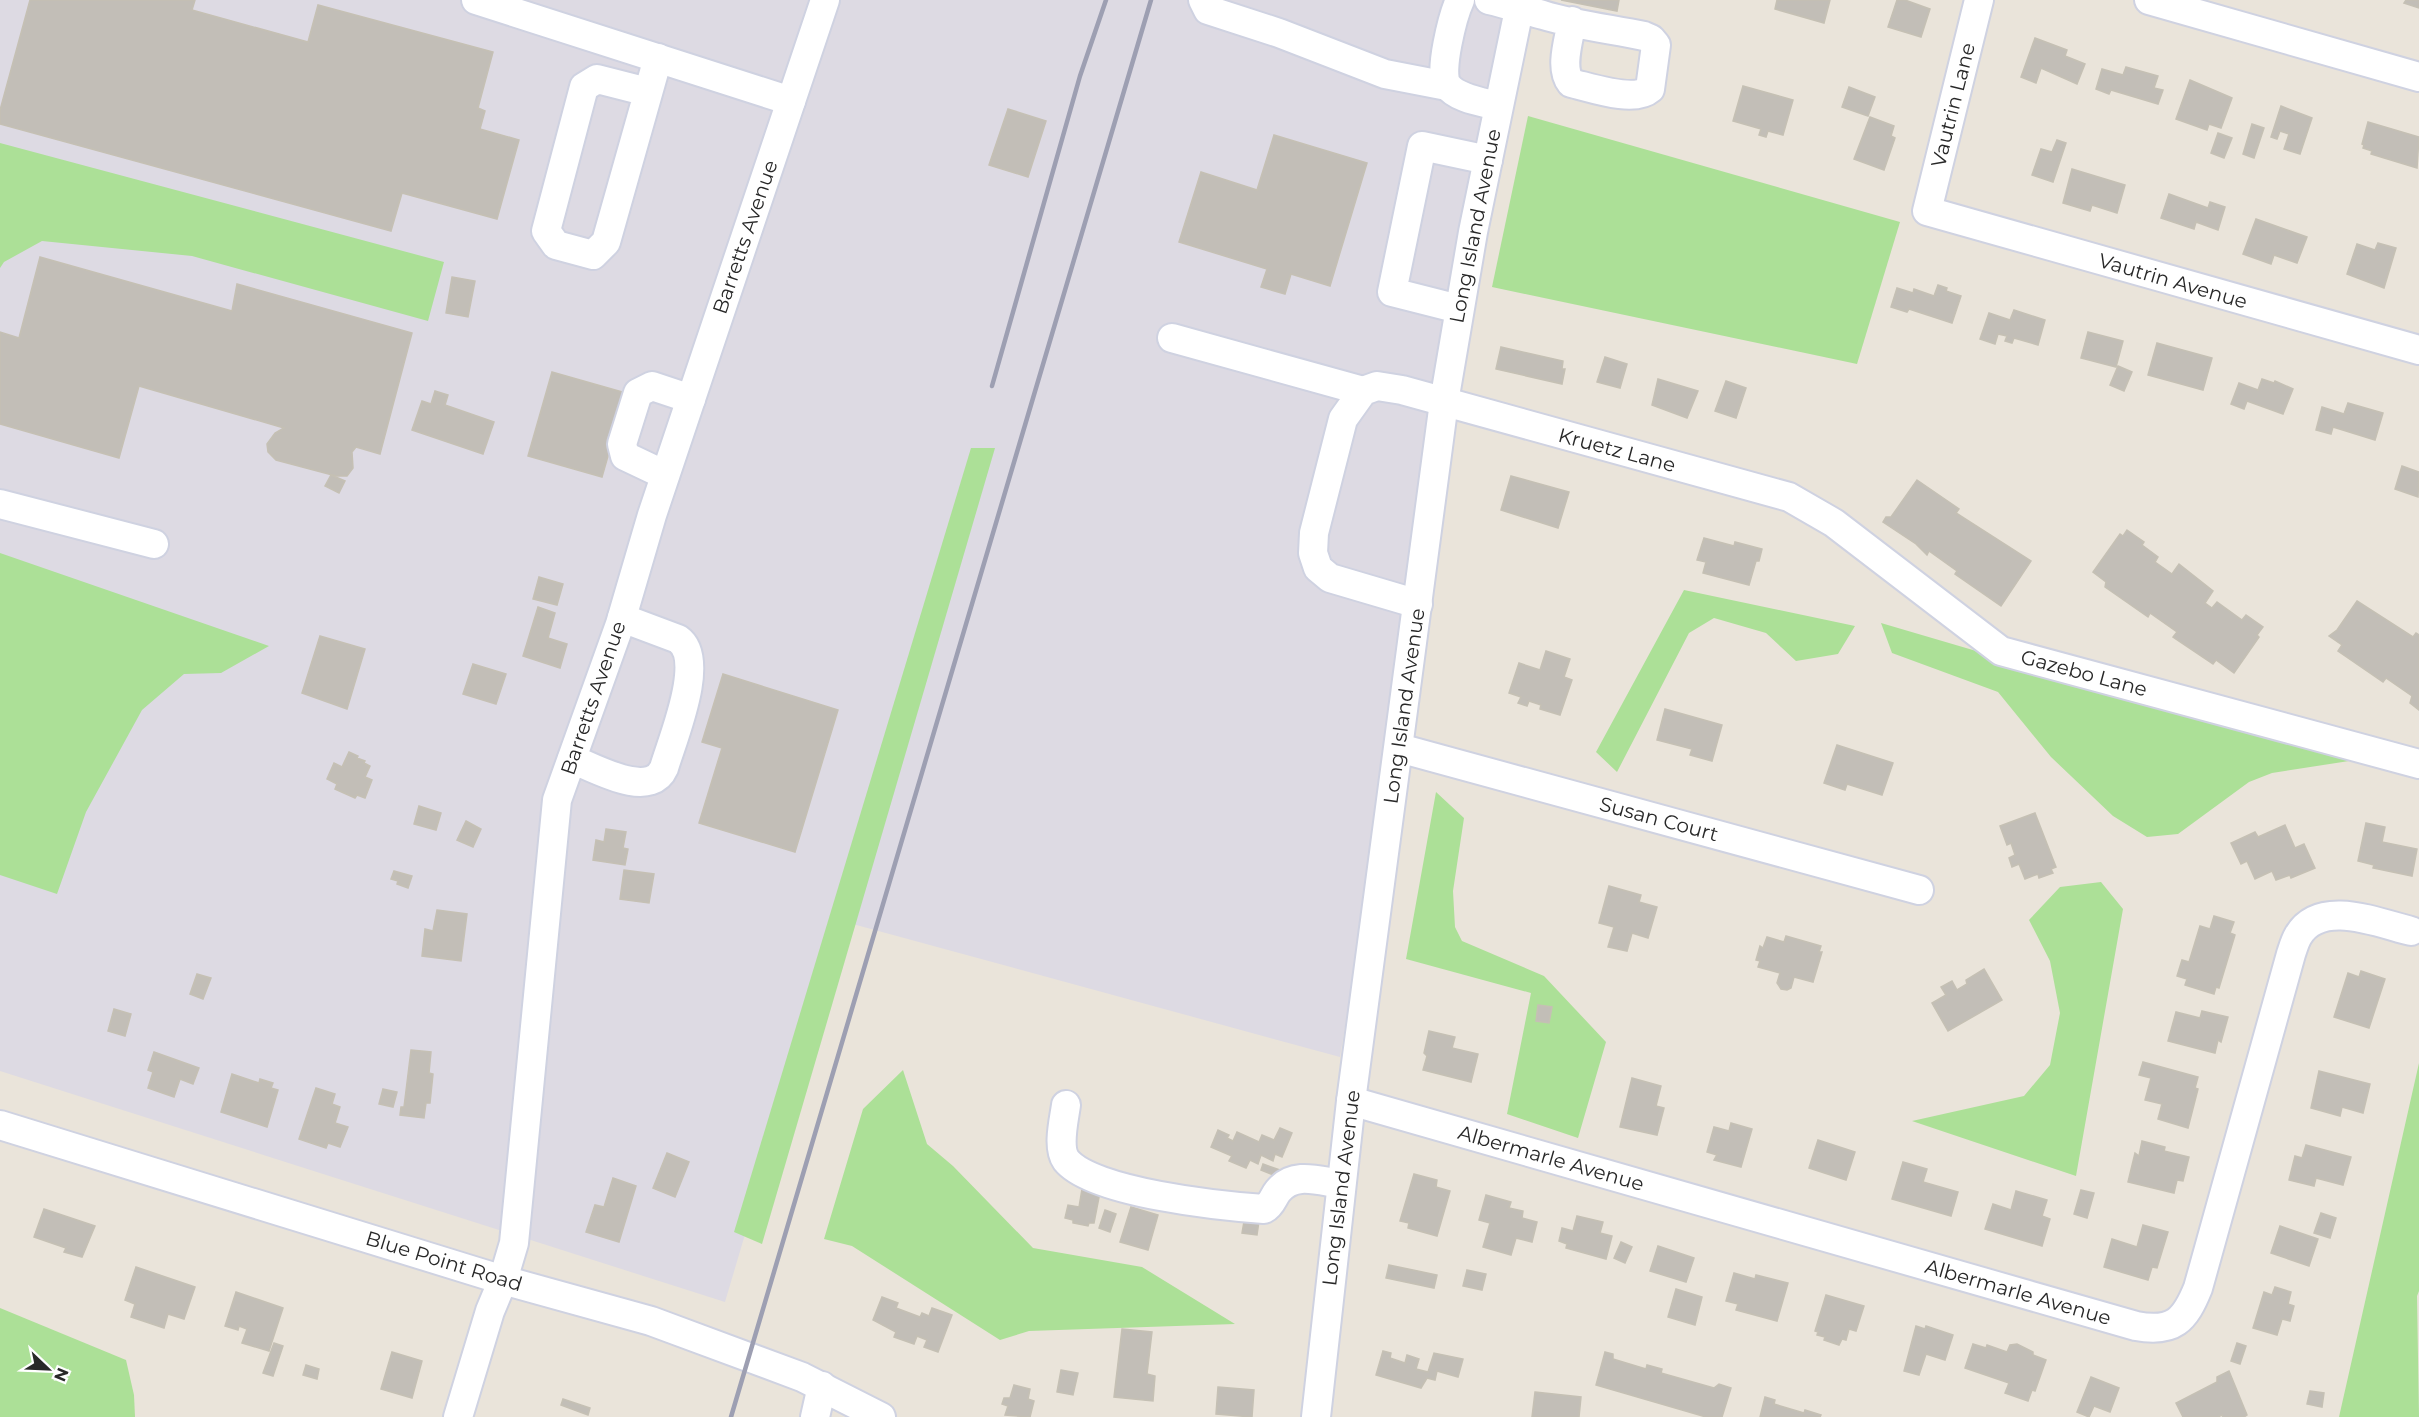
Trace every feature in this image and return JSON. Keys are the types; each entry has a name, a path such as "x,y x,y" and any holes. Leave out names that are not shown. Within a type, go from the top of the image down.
{"street":[{"path":"476,0 791,101"},
{"name":"Barretts Avenue","path":"458,1417 490,1311 503,1280 516,1227 557,800 622,618 665,475 825,0"},
{"path":"1203,0 1208,10 1280,33 1385,74 1448,86 1460,95 1498,106"},
{"path":"1448,86 1443,76 1454,13 1460,0"},
{"path":"1488,0 1520,3 1543,16 1572,21"},
{"name":"Vautrin Lane","path":"1927,211 1979,0"},
{"path":"2149,0 2419,77"},
{"name":"Long Island Avenue","path":"1316,1417 1351,1101 1444,402 1459,309 1520,3"},
{"path":"648,92 597,79 584,87 546,231 556,245 593,255 606,242 658,58"},
{"path":"1459,309 1392,292 1422,146 1488,160"},
{"name":"Vautrin Avenue","path":"1927,211 2419,350"},
{"path":"1172,338 1363,391 1343,419 1335,444 1314,533 1313,553 1318,568 1330,578 1418,604"},
{"path":"665,475 625,456 622,444 638,393 652,386 691,399"},
{"name":"Kruetz Lane","path":"1363,391 1377,386 1402,390 1789,498"},
{"name":"Gazebo Lane","path":"1789,498 1834,523 2001,651 2419,764"},
{"path":"0,504 154,544"},
{"path":"572,759 639,783 655,780 664,768 687,691 689,659 684,643 678,639 622,618"},
{"name":"Susan Court","path":"1399,748 1919,890"},
{"name":"Albermarle Avenue","path":"1351,1101 2153,1329 2175,1323 2189,1311 2198,1288 2287,965 2298,935 2312,922 2331,915 2349,916 2411,931"},
{"path":"1066,1106 1062,1151 1066,1160 1079,1170 1115,1184 1161,1197 1200,1204 1264,1209 1270,1206 1277,1192 1294,1178 1341,1184"},
{"name":"Blue Point Road","path":"0,1125 503,1280 651,1321 720,1345 822,1386 881,1417"},
{"path":"815,1417 822,1386"}],"shaded area":[{"path":"0,0 1512,0 1340,1057 838,920 725,1302 0,1071"}],"green space":[{"path":"1528,116 1900,222 1857,364 1492,287"},
{"path":"0,143 444,262 428,321 192,256 42,241 4,262 0,268"},
{"path":"971,448 995,448 762,1244 734,1232"},
{"path":"0,553 269,646 221,673 184,674 142,710 86,812 57,894 0,875"},
{"path":"1684,590 1855,626 1838,654 1796,661 1766,633 1714,618 1689,633 1617,772 1596,752"},
{"path":"1881,623 2349,761 2272,773 2249,782 2178,834 2147,837 2113,816 2051,757 1998,692 1892,653"},
{"path":"1436,792 1464,818 1453,891 1455,927 1462,941 1544,976 1606,1042 1578,1138 1507,1114 1531,993 1406,959"},
{"path":"2101,882 2123,909 2076,1176 1912,1121 2024,1096 2050,1065 2060,1013 2050,961 2029,920 2060,887"},
{"path":"2419,1063 2419,1291 2417,1296 2419,1417 2339,1417"},
{"path":"903,1070 927,1144 953,1166 1033,1248 1142,1267 1235,1324 1029,1331 1000,1340 852,1246 824,1239 863,1109"},
{"path":"0,1308 126,1360 134,1395 135,1417 0,1417"}],"building":[{"path":"30,0 195,0 192,10 308,42 318,5 493,52 478,108 485,111 480,129 519,140 497,219 402,193 391,231 0,124 0,110"},
{"path":"1561,0 1619,0 1617,11"},
{"path":"1777,0 1830,0 1824,23 1775,9"},
{"path":"1897,0 1905,0 1930,9 1921,37 1888,27"},
{"path":"2406,0 2419,0 2419,8 2404,3"},
{"path":"2035,38 2067,50 2065,56 2085,64 2077,84 2041,68 2036,83 2021,77"},
{"path":"2126,67 2158,76 2154,88 2163,90 2158,104 2111,90 2109,94 2096,89 2102,69 2123,75"},
{"path":"2190,80 2232,98 2221,128 2209,124 2207,130 2176,119"},
{"path":"1743,86 1793,100 1783,135 1768,131 1766,137 1759,135 1761,129 1733,121"},
{"path":"1849,87 1875,97 1868,116 1842,107"},
{"path":"2281,106 2312,118 2300,154 2284,149 2289,134 2280,131 2277,139 2271,137"},
{"path":"1008,109 1046,121 1028,177 989,165"},
{"path":"1870,117 1894,126 1891,136 1895,138 1884,170 1854,159"},
{"path":"2368,122 2419,137 2417,168 2371,154 2372,151 2363,148"},
{"path":"2252,124 2264,128 2254,158 2243,154"},
{"path":"2218,133 2232,138 2224,158 2211,153"},
{"path":"1274,135 1367,163 1330,286 1291,274 1285,294 1261,287 1267,269 1179,242 1201,172 1257,190"},
{"path":"2057,140 2066,143 2053,182 2032,175 2041,149 2052,152"},
{"path":"2072,169 2125,185 2117,213 2092,205 2090,211 2063,203"},
{"path":"2169,194 2208,208 2210,202 2225,207 2218,230 2196,222 2194,229 2161,218"},
{"path":"2256,219 2307,237 2297,263 2274,255 2271,264 2243,254"},
{"path":"2378,243 2396,248 2384,288 2347,274 2357,244 2375,250"},
{"path":"40,257 232,311 237,284 412,333 380,454 356,447 352,452 353,468 347,476 336,476 276,460 268,452 267,444 275,433 284,428 139,386 119,458 0,424 0,332 19,338"},
{"path":"452,277 475,281 468,317 446,313"},
{"path":"1938,285 1947,288 1946,291 1961,296 1952,323 1909,309 1907,312 1891,307 1897,288 1913,293 1914,289 1934,296"},
{"path":"2014,310 2045,320 2038,345 2014,338 2012,343 2005,341 2007,336 1998,334 1995,344 1980,339 1989,313 2010,320"},
{"path":"2088,332 2123,341 2116,367 2081,358"},
{"path":"2157,343 2212,358 2203,390 2148,375"},
{"path":"1501,347 1563,361 1562,369 1565,369 1562,384 1496,369"},
{"path":"1605,357 1627,364 1620,388 1597,382"},
{"path":"2118,366 2132,372 2124,391 2110,385"},
{"path":"552,372 626,393 602,477 528,456"},
{"path":"1658,379 1698,391 1687,418 1652,405"},
{"path":"2262,379 2274,383 2275,381 2293,389 2283,414 2247,401 2244,409 2231,404 2239,383 2258,390"},
{"path":"1726,381 1746,388 1736,418 1715,411"},
{"path":"435,391 448,395 445,405 494,422 483,454 412,430 422,401 431,404"},
{"path":"2348,403 2383,413 2375,440 2333,427 2331,434 2316,430 2322,407 2344,414"},
{"path":"2402,466 2419,472 2418,497 2395,489"},
{"path":"331,475 345,481 339,493 325,486"},
{"path":"1511,476 1569,492 1558,528 1501,510"},
{"path":"1917,480 1959,509 1956,513 2031,561 2001,606 1955,574 1957,571 1929,551 1927,555 1916,544 1883,522 1886,517 1891,517"},
{"path":"2127,530 2144,542 2142,545 2158,557 2155,562 2172,574 2179,564 2213,591 2205,603 2212,608 2217,602 2242,620 2246,615 2263,627 2257,635 2259,637 2234,673 2216,660 2213,664 2173,637 2177,632 2150,613 2148,617 2105,587 2106,582 2093,572 2120,534 2123,536"},
{"path":"1704,538 1734,546 1735,542 1762,549 1749,585 1703,573 1706,562 1697,560"},
{"path":"539,577 563,584 557,605 533,599"},
{"path":"2357,601 2413,637 2416,633 2419,635 2419,710 2410,703 2412,696 2386,678 2383,682 2338,651 2342,645 2329,636 2337,630"},
{"path":"538,607 555,613 548,638 567,644 560,668 523,656"},
{"path":"320,636 365,649 347,709 302,693"},
{"path":"1546,651 1570,659 1564,677 1572,680 1560,715 1540,709 1541,705 1529,701 1527,706 1518,703 1521,697 1509,693 1519,663 1540,670"},
{"path":"473,664 506,674 496,704 463,694"},
{"path":"723,674 838,710 795,852 699,823 722,748 702,742"},
{"path":"1665,709 1722,725 1712,761 1690,755 1692,749 1657,740"},
{"path":"1837,745 1893,763 1882,795 1847,784 1845,790 1824,783"},
{"path":"349,752 370,766 365,777 372,780 365,798 357,795 355,798 335,789 337,784 327,779 334,763 342,767"},
{"path":"419,806 441,813 436,830 414,824"},
{"path":"2035,813 2056,867 2051,869 2053,873 2039,878 2038,874 2025,879 2019,864 2012,867 2009,858 2015,855 2011,843 2007,845 2000,826"},
{"path":"466,821 481,829 473,847 457,840"},
{"path":"2366,823 2385,827 2382,842 2417,849 2412,876 2373,868 2374,865 2358,861"},
{"path":"2285,825 2295,848 2304,844 2315,868 2291,878 2290,875 2276,880 2272,871 2255,879 2247,861 2241,864 2231,843 2255,832 2258,837"},
{"path":"606,829 626,832 623,848 628,849 625,865 593,860 596,840 604,842"},
{"path":"624,870 654,874 649,903 620,899"},
{"path":"394,871 412,876 408,888 391,879"},
{"path":"1609,886 1641,895 1639,902 1657,907 1648,938 1632,933 1627,951 1608,947 1614,927 1599,923"},
{"path":"437,910 467,914 461,961 422,956 425,929 433,931"},
{"path":"2214,916 2234,922 2230,933 2235,935 2219,988 2216,987 2214,994 2185,985 2187,979 2177,976 2182,960 2189,962 2200,926 2210,929"},
{"path":"1786,936 1821,946 1819,952 1822,952 1813,982 1794,977 1791,988 1787,990 1781,989 1777,983 1780,973 1758,967 1760,961 1756,960 1760,946 1763,948 1767,937 1784,942"},
{"path":"1984,969 2002,1000 1948,1031 1932,1003 1946,995 1941,987 1952,981 1957,990 1967,984 1966,980"},
{"path":"2361,971 2385,979 2369,1028 2334,1017 2348,973 2359,977"},
{"path":"197,974 211,978 203,999 190,994"},
{"path":"1538,1005 1552,1007 1549,1023 1536,1021"},
{"path":"114,1009 131,1014 125,1036 108,1031"},
{"path":"2202,1011 2228,1017 2221,1042 2218,1040 2215,1053 2168,1041 2176,1012 2200,1018"},
{"path":"1429,1031 1455,1037 1452,1048 1478,1054 1471,1082 1423,1070 1427,1056 1424,1053"},
{"path":"411,1050 431,1052 429,1073 433,1074 430,1103 426,1103 424,1118 400,1115 401,1107 404,1107"},
{"path":"154,1052 199,1068 193,1084 180,1079 174,1097 148,1088 153,1072 148,1070"},
{"path":"2143,1062 2198,1077 2195,1088 2198,1089 2188,1128 2158,1119 2162,1104 2145,1100 2151,1078 2139,1075"},
{"path":"2319,1071 2370,1084 2363,1113 2342,1107 2340,1116 2311,1108"},
{"path":"232,1074 259,1083 260,1079 273,1083 271,1088 278,1090 267,1127 221,1112"},
{"path":"1632,1078 1661,1086 1656,1106 1664,1108 1657,1135 1620,1127"},
{"path":"316,1088 335,1094 332,1104 340,1107 335,1123 348,1127 340,1147 328,1143 326,1148 299,1139"},
{"path":"383,1089 397,1092 393,1107 379,1104"},
{"path":"1731,1123 1752,1129 1741,1167 1714,1160 1717,1155 1707,1152 1714,1127 1729,1131"},
{"path":"1280,1128 1292,1133 1282,1157 1275,1154 1273,1161 1261,1155 1258,1164 1250,1160 1246,1168 1229,1161 1232,1156 1211,1147 1218,1130 1229,1135 1227,1138 1233,1141 1237,1132 1259,1142 1262,1135 1274,1140"},
{"path":"1818,1140 1855,1152 1846,1180 1809,1168"},
{"path":"2142,1141 2165,1147 2164,1151 2189,1157 2183,1181 2177,1180 2174,1193 2128,1182 2135,1153 2139,1156"},
{"path":"2306,1145 2351,1157 2343,1185 2316,1178 2314,1186 2289,1180 2295,1156 2302,1158"},
{"path":"667,1153 689,1162 675,1197 653,1188"},
{"path":"1903,1162 1927,1169 1923,1182 1958,1192 1951,1216 1892,1199"},
{"path":"1263,1164 1280,1170 1278,1177 1261,1170"},
{"path":"1414,1174 1437,1180 1436,1187 1450,1191 1437,1236 1408,1228 1409,1223 1400,1221"},
{"path":"613,1178 636,1186 619,1242 586,1232 595,1205 604,1207"},
{"path":"1082,1189 1100,1192 1094,1223 1089,1223 1088,1226 1073,1223 1073,1220 1065,1218 1068,1205 1079,1207"},
{"path":"2081,1190 2094,1193 2087,1218 2074,1214"},
{"path":"2016,1191 2047,1200 2042,1216 2050,1219 2042,1246 1985,1229 1993,1204 2011,1210"},
{"path":"1486,1195 1511,1202 1509,1208 1523,1211 1522,1218 1537,1222 1532,1242 1516,1238 1511,1255 1483,1247 1490,1223 1479,1220"},
{"path":"1131,1207 1158,1215 1148,1250 1120,1242"},
{"path":"44,1209 95,1226 82,1257 64,1252 66,1248 34,1237"},
{"path":"1105,1210 1116,1214 1110,1232 1099,1228"},
{"path":"1246,1210 1259,1221 1257,1235 1242,1233"},
{"path":"2321,1213 2336,1218 2330,1238 2314,1233"},
{"path":"1577,1216 1603,1222 1600,1233 1612,1236 1606,1259 1566,1248 1567,1244 1559,1241 1562,1228 1573,1231"},
{"path":"2143,1225 2168,1232 2157,1268 2152,1267 2148,1280 2104,1267 2112,1239 2137,1247"},
{"path":"2280,1226 2318,1239 2309,1266 2271,1253"},
{"path":"1621,1242 1632,1247 1625,1263 1614,1258"},
{"path":"1658,1246 1694,1258 1686,1282 1650,1271"},
{"path":"1389,1265 1437,1275 1434,1288 1386,1278"},
{"path":"136,1267 195,1287 184,1319 168,1314 164,1328 131,1317 135,1304 125,1300"},
{"path":"1467,1270 1486,1274 1482,1290 1463,1286"},
{"path":"1734,1273 1755,1279 1756,1275 1788,1283 1777,1321 1736,1310 1738,1304 1726,1301"},
{"path":"2275,1287 2291,1292 2288,1304 2294,1306 2290,1321 2282,1319 2277,1335 2253,1328 2264,1292 2272,1295"},
{"path":"1676,1289 1702,1297 1695,1325 1668,1317"},
{"path":"236,1292 283,1308 269,1351 242,1343 247,1329 239,1326 238,1330 225,1326"},
{"path":"1826,1295 1864,1306 1856,1331 1849,1329 1846,1340 1842,1339 1839,1345 1824,1340 1825,1337 1817,1335 1818,1332 1815,1331"},
{"path":"882,1297 898,1303 896,1308 920,1317 922,1313 929,1316 932,1308 952,1315 938,1352 924,1347 927,1340 917,1336 914,1344 894,1337 896,1332 873,1320"},
{"path":"1916,1326 1925,1329 1926,1326 1953,1335 1945,1360 1926,1354 1919,1375 1904,1371"},
{"path":"1122,1329 1152,1332 1147,1374 1155,1376 1153,1401 1114,1397"},
{"path":"274,1343 283,1346 273,1376 263,1373"},
{"path":"2237,1343 2246,1346 2240,1364 2231,1361"},
{"path":"1973,1344 1986,1348 1987,1345 2007,1352 2010,1345 2017,1344 2033,1352 2033,1355 2046,1360 2035,1391 2032,1390 2028,1401 2005,1393 2009,1383 1965,1368"},
{"path":"1383,1351 1391,1353 1390,1358 1405,1363 1407,1355 1419,1359 1416,1369 1428,1372 1434,1353 1463,1359 1458,1377 1437,1371 1435,1380 1427,1378 1421,1388 1376,1375"},
{"path":"392,1352 422,1361 412,1398 381,1389"},
{"path":"1605,1352 1613,1354 1613,1359 1646,1369 1647,1365 1662,1369 1661,1373 1714,1388 1719,1384 1731,1388 1722,1417 1706,1417 1596,1385"},
{"path":"306,1365 319,1369 317,1379 303,1375"},
{"path":"1061,1370 1078,1373 1073,1395 1057,1392"},
{"path":"2229,1371 2247,1415 2244,1417 2223,1417 2222,1415 2183,1417 2176,1403 2217,1382 2217,1377"},
{"path":"2091,1377 2119,1388 2110,1412 2094,1406 2089,1417 2077,1412"},
{"path":"1014,1385 1030,1389 1028,1399 1034,1401 1030,1417 1005,1415 1008,1406 1002,1404 1004,1398 1010,1398"},
{"path":"1218,1387 1254,1390 1252,1417 1216,1414"},
{"path":"2310,1391 2324,1393 2322,1407 2307,1404"},
{"path":"1535,1392 1581,1397 1579,1417 1532,1417"},
{"path":"1765,1397 1775,1400 1774,1404 1804,1413 1805,1410 1821,1415 1820,1417 1760,1417"},
{"path":"563,1399 590,1408 588,1415 561,1405"}],"railway":[{"path":"992,386 1080,76 1106,0"},
{"path":"731,1417 1151,0"}]}
